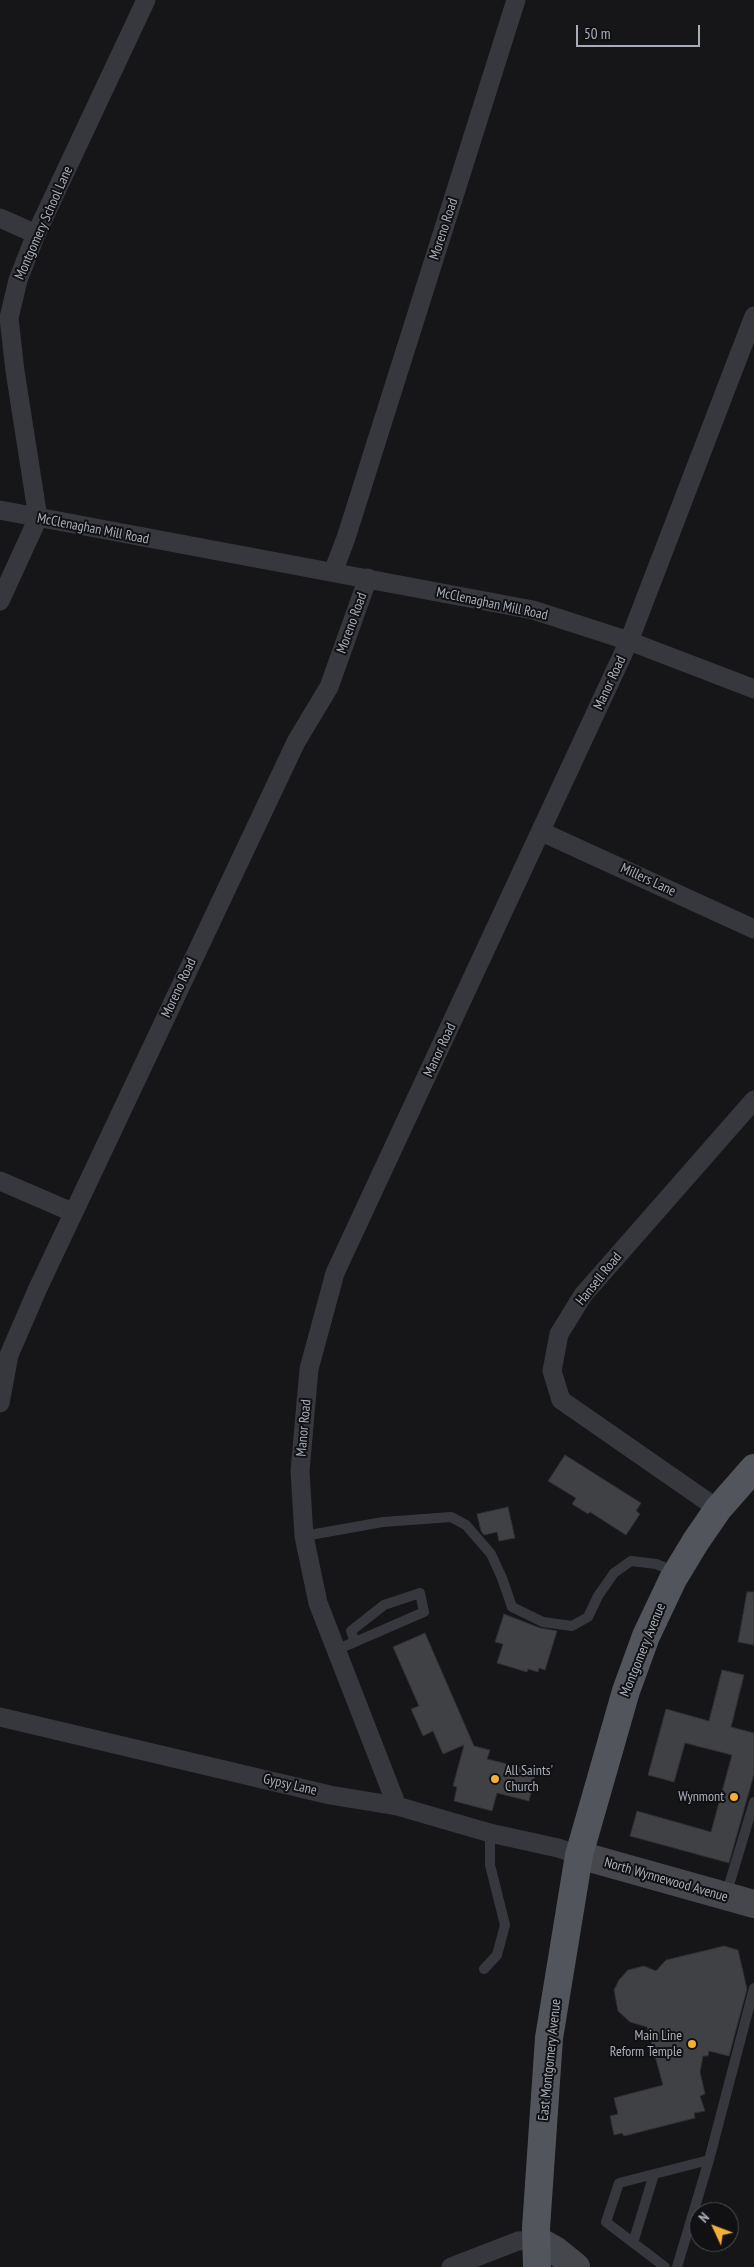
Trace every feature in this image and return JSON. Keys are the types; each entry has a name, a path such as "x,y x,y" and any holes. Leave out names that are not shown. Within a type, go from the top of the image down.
{"main road":[{"name":"Montgomery Avenue","path":"579,1856 626,1691 646,1636 677,1572 718,1509 754,1468"},
{"name":"East Montgomery Avenue","path":"537,2267 549,2038 579,1856"}],"street":[{"name":"Montgomery School Lane","path":"38,518 15,372 10,318 18,280 36,234 146,0"},
{"name":"Moreno Road","path":"333,572 346,538 516,0"},
{"path":"0,218 36,234"},
{"name":"Manor Road","path":"397,1806 318,1604 304,1536 300,1470 309,1369 335,1273 629,642 754,316"},
{"name":"McClenaghan Mill Road","path":"0,510 171,544 368,578 533,610 629,642 754,689"},
{"path":"0,601 38,518"},
{"name":"Moreno Road","path":"0,1403 9,1355 72,1212 296,742 329,686 368,578"},
{"name":"Millers Lane","path":"542,832 754,929"},
{"name":"Hansell Road","path":"718,1509 561,1400 552,1371 559,1334 583,1295 754,1100"},
{"path":"0,1181 72,1212"},
{"name":"Gypsy Lane","path":"0,1718 330,1795 397,1806 490,1833 558,1848 579,1856"},
{"name":"North Wynnewood Avenue","path":"579,1856 754,1904"},
{"path":"451,2267 518,2241 537,2240 555,2250 576,2267"}],"lane":[{"path":"304,1536 384,1522 451,1517 466,1524 491,1554 512,1607 543,1622 572,1626 588,1617 598,1596 614,1573 631,1561 656,1564 677,1572"},
{"path":"335,1650 355,1642 424,1612 420,1593 384,1605 351,1631 355,1642"},
{"path":"726,1896 754,1802"},
{"path":"484,1969 497,1955 505,1925 490,1865 490,1833"},
{"path":"677,2267 709,2160 754,1988"},
{"path":"665,2267 606,2222 619,2183 709,2160"},
{"path":"633,2243 654,2174"}],"building":[{"path":"565,1455 641,1503 636,1511 640,1514 626,1535 590,1512 588,1514 572,1504 576,1498 548,1481"},
{"path":"508,1507 515,1538 499,1541 497,1532 484,1535 481,1531 477,1514"},
{"path":"747,1592 754,1592 754,1645 738,1642"},
{"path":"504,1614 540,1628 557,1631 545,1670 539,1668 538,1672 528,1669 527,1672 497,1663 503,1644 495,1642"},
{"path":"425,1633 474,1746 490,1750 487,1759 536,1771 529,1801 497,1793 492,1811 454,1801 457,1787 453,1786 464,1745 443,1754 433,1731 423,1736 411,1709 419,1706 393,1647"},
{"name":"Wynmont","path":"722,1670 744,1675 731,1727 754,1733 754,1774 729,1863 630,1836 637,1811 711,1832 732,1755 685,1743 674,1782 648,1775 666,1709 709,1721"},
{"name":"Main Line Reform Temple","path":"724,1946 738,1950 747,1989 729,2056 709,2051 708,2056 703,2056 700,2072 705,2094 700,2096 705,2111 694,2113 695,2118 624,2136 622,2133 614,2135 610,2116 618,2114 614,2098 663,2085 647,2027 630,2022 618,2011 614,1990 619,1980 628,1970 644,1966 656,1971 666,1960"}],"place":[{"name":"All Saints' Church","path":"495,1779"},
{"name":"Wynmont","path":"734,1797"},
{"name":"Main Line Reform Temple","path":"692,2044"}]}
